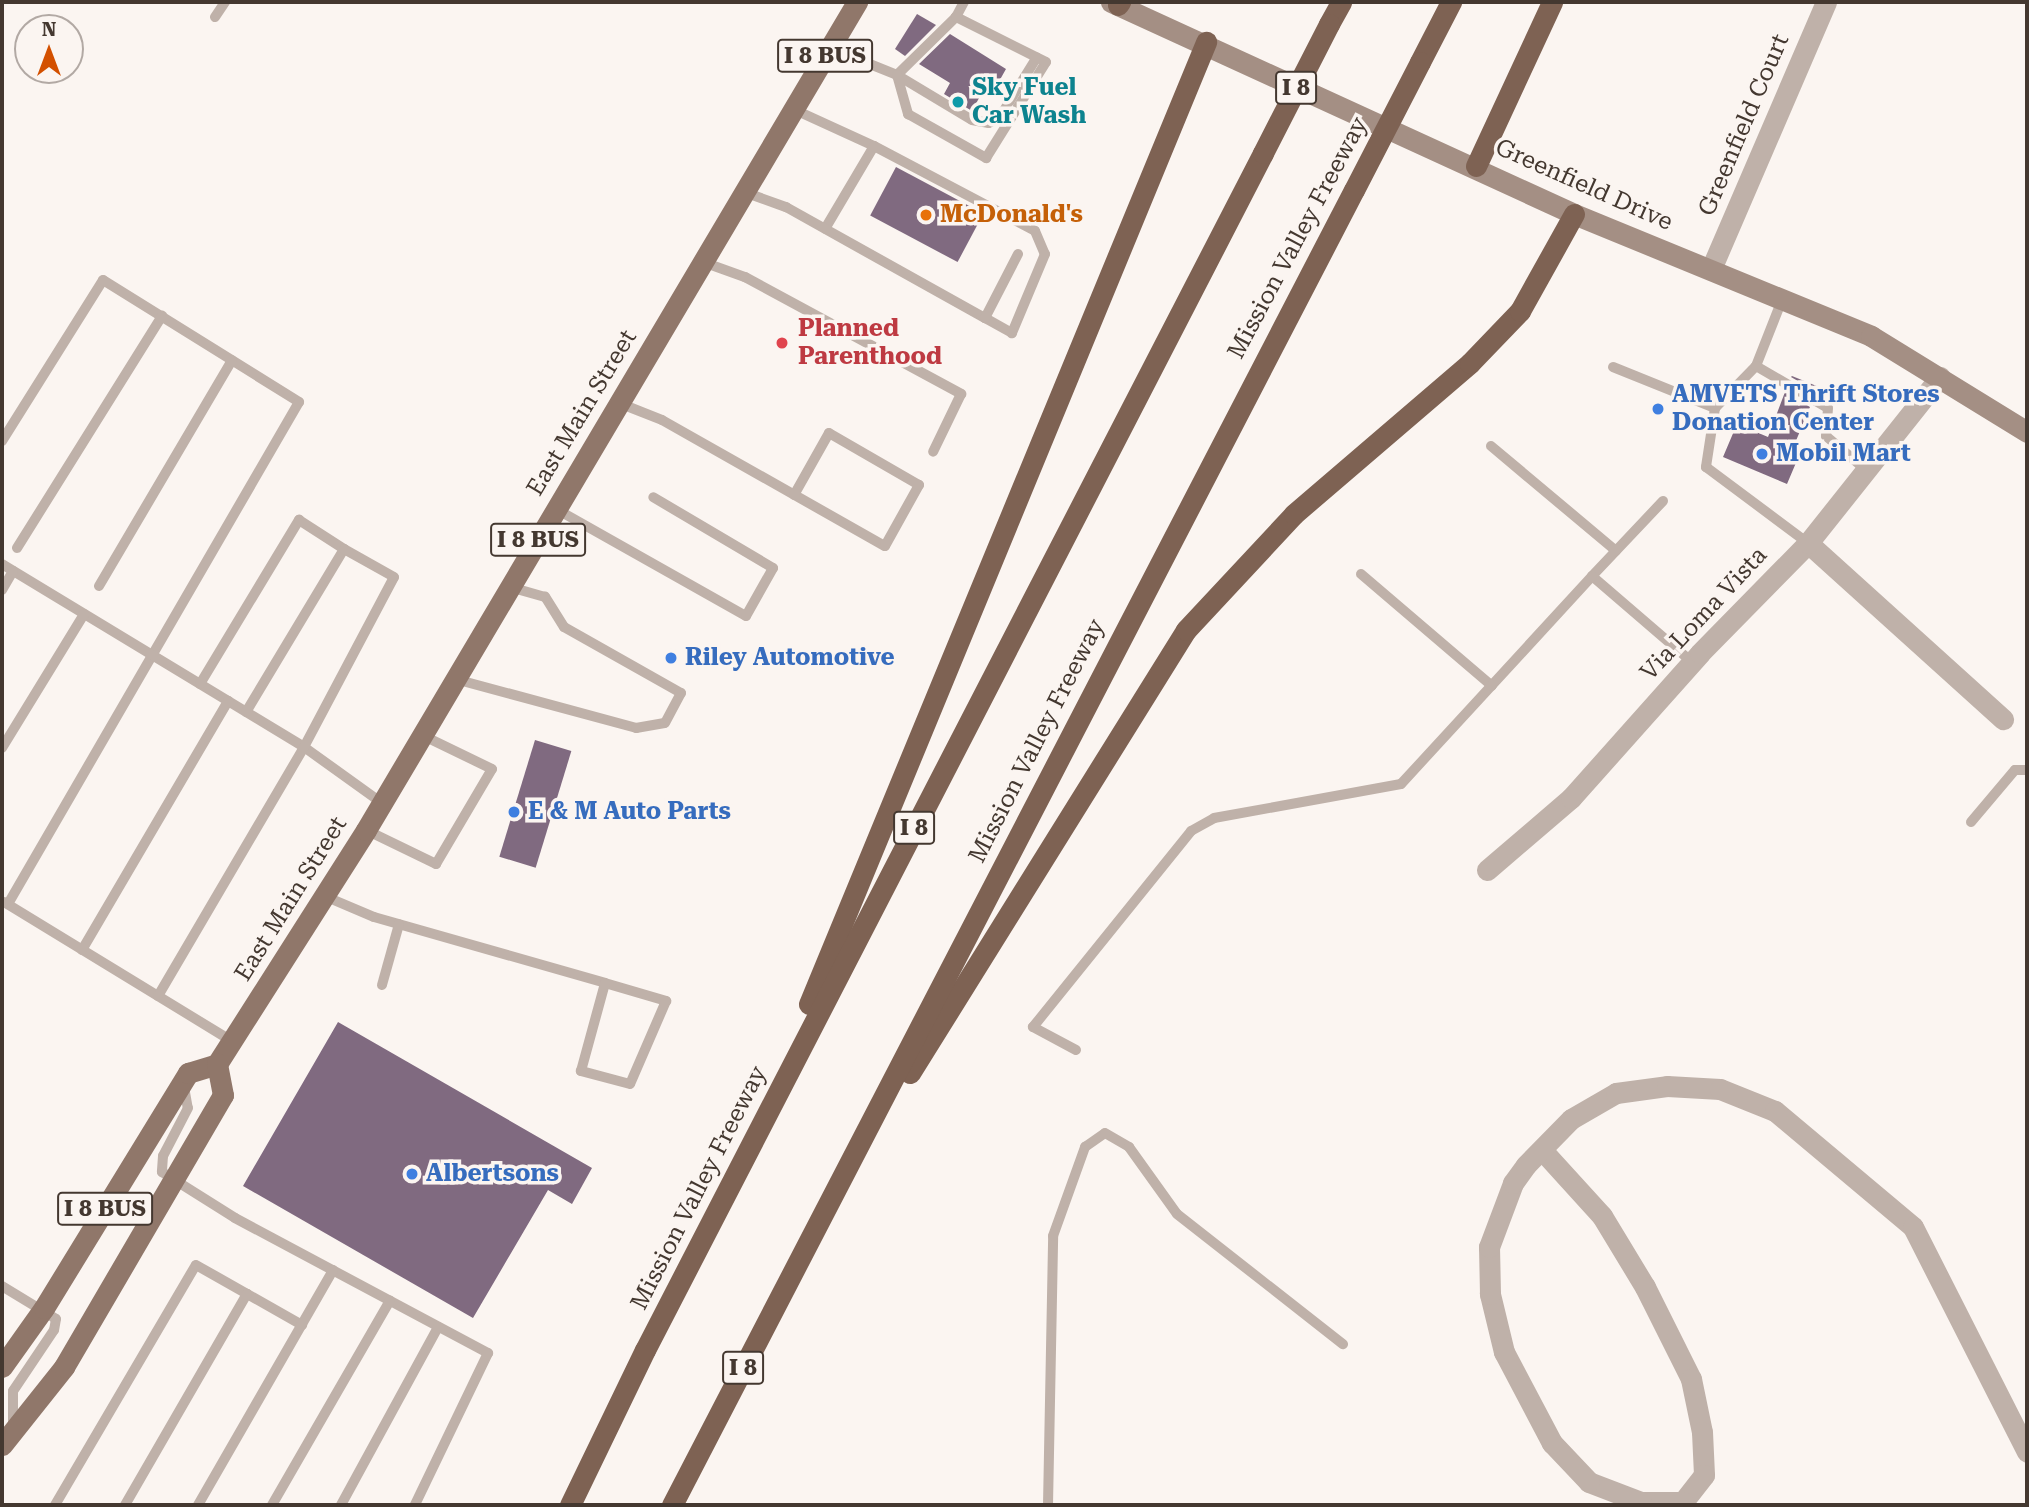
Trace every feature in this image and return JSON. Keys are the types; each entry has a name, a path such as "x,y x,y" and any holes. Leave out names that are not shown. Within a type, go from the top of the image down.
{"highway":[{"name":"Mission Valley Freeway","path":"570,1505 757,1133 1341,2"},
{"name":"Mission Valley Freeway","path":"672,1505 1451,2"},
{"path":"1476,166 1552,2"},
{"path":"757,1133 1206,42"},
{"path":"814,1230 984,950 1186,630 1294,514 1470,363 1520,311 1574,214"}],"main road":[{"name":"East Main Street","path":"217,1064 322,895 366,830 857,2"},
{"name":"Greenfield Drive","path":"1116,3 1476,166 1574,214 1871,336 2027,432"},
{"path":"183,1081 188,1073 217,1064"},
{"name":"I 8 BUS","path":"7,1438 64,1367 223,1095 217,1064"},
{"name":"I 8 BUS","path":"2,1367 44,1308 183,1081"}],"street":[{"name":"Greenfield Court","path":"1711,269 1826,2"},
{"name":"Via Loma Vista","path":"1487,870 1571,798 1693,663 1808,543 1940,377"},
{"path":"1808,543 2003,719"},
{"path":"1542,1150 1602,1216 1691,1379 1702,1432 1704,1475 1683,1502 1621,1498 1575,1471 1552,1443 1504,1352 1490,1294 1489,1248 1503,1202 1542,1150 1571,1119 1616,1093 1667,1086 1720,1089 1775,1111 1913,1227 2027,1452"}],"lane":[{"path":"215,17 225,2"},
{"path":"897,75 956,17 964,2"},
{"path":"897,75 908,114 986,158 1046,62 956,17"},
{"path":"830,48 897,75 972,120 989,123 1000,117 1037,57"},
{"path":"744,192 786,207 1012,333 1045,254 1035,231 874,146 793,109"},
{"path":"825,229 874,146"},
{"path":"985,318 1018,254"},
{"path":"703,261 745,277 961,394 933,452"},
{"path":"2,441 103,280 299,401 5,903 232,1041"},
{"path":"1782,300 1756,366 1716,408 1706,467 1808,543"},
{"path":"17,548 162,316"},
{"path":"99,586 232,360"},
{"path":"1756,366 1828,408 1826,436 1866,470"},
{"path":"1613,367 1716,408"},
{"path":"619,403 662,420 794,495 885,546 919,485 829,433 794,495"},
{"path":"1491,446 1616,551"},
{"path":"556,509 746,616 773,568 653,497"},
{"path":"1076,1050 1033,1027 1191,831 1214,818 1401,784 1663,501"},
{"path":"158,996 304,747 394,577 299,520 200,684"},
{"path":"246,712 344,549"},
{"path":"2,564 304,747 382,803"},
{"path":"2,590 13,571"},
{"path":"1361,574 1492,686"},
{"path":"1592,576 1693,663"},
{"path":"455,679 636,728 665,723 681,693 564,627 545,597 510,587"},
{"path":"2,748 84,614"},
{"path":"82,950 228,701"},
{"path":"366,830 436,864 492,768 422,735"},
{"path":"1971,822 2015,770 2027,770"},
{"path":"322,895 399,924 605,983 666,1001 631,1084 581,1071 605,983"},
{"path":"382,985 399,924"},
{"path":"183,1081 188,1108 161,1164 162,1172 333,1270 488,1353 415,1505"},
{"path":"1048,1505 1054,1236 1085,1147 1105,1133 1129,1147 1177,1214 1343,1344"},
{"path":"55,1505 196,1265 302,1325"},
{"path":"198,1505 333,1270"},
{"path":"2,1286 44,1308 56,1319 54,1330 13,1391 7,1438"},
{"path":"125,1505 247,1294"},
{"path":"272,1505 390,1301"},
{"path":"341,1505 438,1326"}],"building":[{"path":"917,14 936,25 905,56 895,49"},
{"path":"950,34 1006,69 993,92 985,87 972,111 944,94 950,83 919,64"},
{"name":"McDonald's","path":"896,167 983,213 958,262 870,216"},
{"path":"1791,377 1819,387 1817,392"},
{"name":"Mobil Mart","path":"1785,392 1810,407 1793,448 1801,451 1787,484 1723,457 1737,424 1768,437"},
{"path":"535,740 571,751 536,868 499,857"},
{"path":"338,1022 592,1168 572,1204 548,1190 473,1318 243,1186"}],"place":[{"name":"Sky Fuel Car Wash","path":"958,102"},
{"name":"McDonald's","path":"926,215"},
{"name":"Planned Parenthood","path":"782,343"},
{"name":"AMVETS Thrift Stores Donation Center","path":"1658,409"},
{"name":"Mobil Mart","path":"1762,454"},
{"name":"Riley Automotive","path":"671,658"},
{"name":"E & M Auto Parts","path":"514,812"},
{"name":"Albertsons","path":"412,1174"}]}
